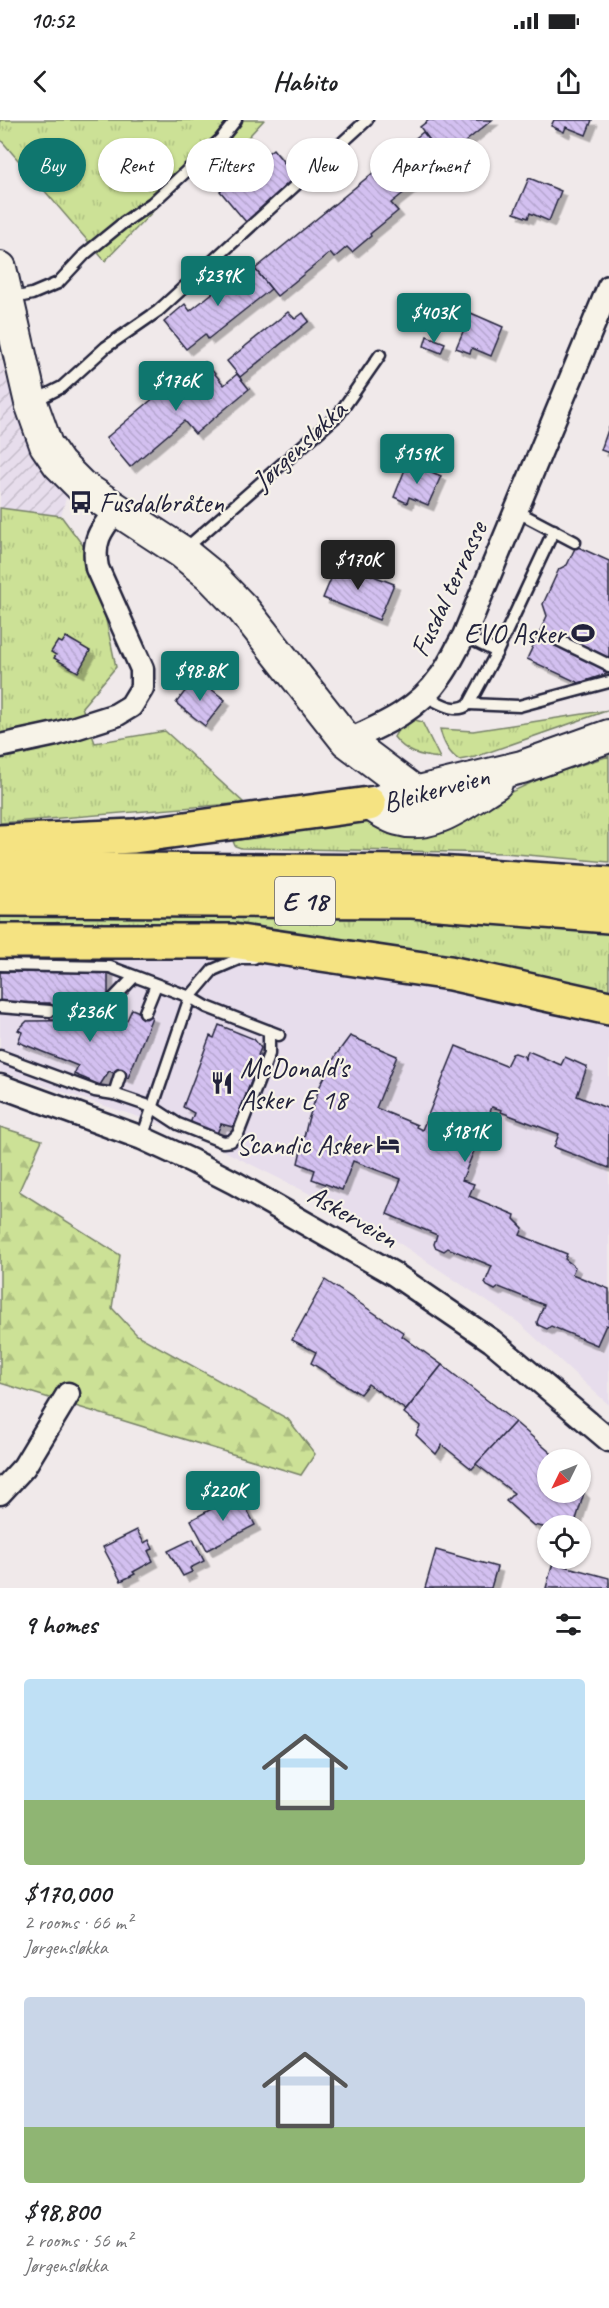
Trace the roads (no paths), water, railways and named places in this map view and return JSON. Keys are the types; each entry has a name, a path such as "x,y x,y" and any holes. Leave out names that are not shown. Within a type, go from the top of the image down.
{"highway":[{"path":"0,842 134,836 369,804"},
{"name":"E 18","path":"0,869 408,872 609,884"},
{"name":"E 18","path":"0,899 412,902 609,916"},
{"name":"E 18","path":"0,941 233,941 450,973 609,1008"}],"street":[{"path":"0,268 9,299 31,403 46,445 59,464 81,486 182,552 209,574 243,609 347,741 416,793"},
{"name":"Fusdal terrasse","path":"347,741 399,717 418,703 441,677 464,636 609,287"},
{"path":"0,746 56,734 116,715 131,706 142,688 142,669 97,568 94,550 100,531 116,510"},
{"name":"Bleikerveien","path":"369,804 522,766 609,736"},
{"path":"347,741 369,804"},
{"name":"Bleikerveien","path":"369,804 397,819 424,821 452,810 522,766"},
{"name":"Askerveien","path":"0,1086 142,1138 236,1183 394,1274 492,1341 609,1440"},
{"path":"0,1493 24,1467 68,1394"}],"lane":[{"path":"31,403 62,387 106,346 158,311 367,120"},
{"path":"9,299 32,294 58,283 85,254 152,203 220,140 237,121"},
{"name":"Jørgensløkka","path":"182,552 339,414 380,355"},
{"path":"516,511 575,542"},
{"path":"425,696 452,708 463,709 470,704 554,530"},
{"path":"464,636 497,652"},
{"path":"558,640 609,667"},
{"path":"470,704 519,706 609,682"},
{"path":"142,1138 190,997 213,970 241,958 338,958"},
{"path":"0,965 104,966 190,997 207,1007 274,1033 238,1134 231,1141 223,1142 178,1124 152,1107 114,1094 95,1091 0,1056"},
{"path":"94,1011 113,999 134,977"},
{"path":"145,1011 156,985"},
{"path":"0,1007 50,1011"},
{"path":"114,1094 120,1075"}],"place":[{"name":"Fusdalbråten","path":"81,502"},
{"name":"EVO Asker","path":"583,633"},
{"name":"McDonald's Asker E 18","path":"222,1083"},
{"name":"Scandic Asker","path":"388,1144"}]}
